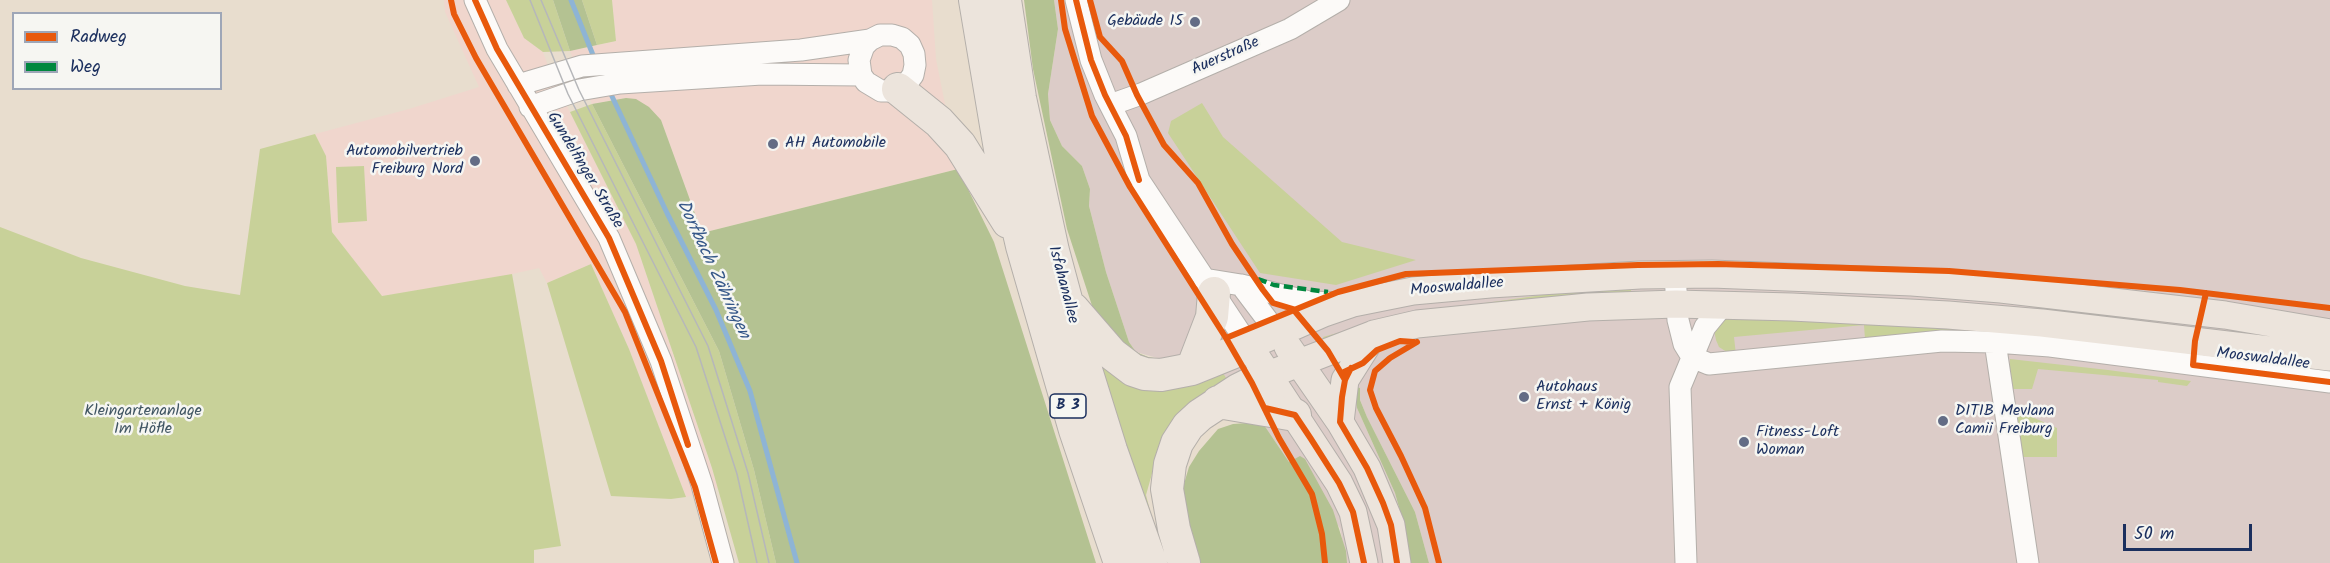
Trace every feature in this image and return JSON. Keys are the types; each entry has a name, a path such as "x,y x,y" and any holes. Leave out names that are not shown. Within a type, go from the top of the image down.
{"highway":[{"name":"Isfahanallee","path":"975,0 1001,155 1022,246 1075,430 1120,563"},
{"name":"Isfahanallee","path":"1005,0 1020,98 1036,180 1065,299 1111,450 1151,563"},
{"path":"898,89 939,122 960,145 1022,246"},
{"path":"1192,369 1212,317 1220,286"},
{"path":"1065,299 1101,344 1133,370 1161,375 1192,369 1249,346"},
{"path":"1184,563 1169,508 1167,489 1170,464 1177,443 1188,426 1218,402 1268,375"},
{"path":"1218,402 1295,415"}],"main road":[{"name":"Mooswaldallee","path":"1249,346 1323,313 1353,303 1413,291 1490,284 1675,274 1902,281 2001,289 2225,315 2330,333"},
{"name":"Mooswaldallee","path":"1268,375 1374,334 1444,320 1588,307 1676,304 1891,312 2031,322 2330,357"},
{"path":"1278,334 1340,422 1367,468 1391,525 1397,563"},
{"path":"1340,422 1345,380 1374,334"},
{"path":"1249,346 1339,483 1353,512 1364,563"}],"street":[{"name":"Gundelfinger Straße","path":"475,0 492,40 613,248 661,361 702,485 723,563"},
{"path":"1076,0 1091,60 1126,136 1139,180 1220,286 1249,346"},
{"name":"Auerstraße","path":"1110,105 1290,29 1339,0"},
{"path":"880,35 892,35 902,38 910,45 915,65 913,75 907,83 898,89 882,91 866,82 861,75 859,60 864,46 870,40 880,35"},
{"path":"518,85 582,66 747,55 870,40"},
{"name":"Gundelfinger Straße","path":"530,107 591,88 620,83 762,74 861,75"},
{"path":"1675,274 1676,304 1684,344 1692,357"},
{"path":"1220,286 1309,302 1353,303"},
{"path":"1220,286 1278,334"},
{"path":"1686,563 1680,387 1705,327 1723,305"},
{"name":"Mooswaldallee","path":"1692,357 1709,364 1942,341 1995,342 2050,346 2330,382"},
{"path":"1995,342 2028,563"}],"shaded area":[{"path":"444,0 506,0 524,38 543,52 551,74 636,244 718,488 686,497 629,349 591,264 547,283 539,268 490,279 382,296 332,232 326,156 315,134 409,109 479,87 445,12"},
{"path":"612,0 932,0 936,59 958,169 702,233 661,120 626,98 592,104 576,67 570,51 616,41"},
{"path":"1054,0 2330,0 2330,563 1429,563 1415,512 1367,417 1360,400 1360,388 1355,397 1357,408 1395,493 1411,563 1347,563 1340,528 1289,462 1262,422 1190,352 1165,360 1136,352 1129,342 1106,272 1089,206 1090,189 1082,166 1062,146 1050,120 1048,94 1058,29"}],"green space":[{"path":"506,0 553,0 570,51 543,52 524,38"},
{"path":"553,0 582,0 597,45 570,51"},
{"path":"582,0 612,0 616,41 597,45"},
{"path":"1024,0 1054,0 1058,29 1048,94 1050,120 1062,146 1082,166 1090,189 1089,206 1106,272 1129,342 1136,352 1148,357 1165,360 1178,356 1172,366 1139,363 1097,321 1067,229 1033,69"},
{"path":"626,98 636,99 649,107 661,120 702,233 958,169 994,242 1096,563 776,563 754,470 719,351 592,104"},
{"path":"1202,103 1223,137 1342,242 1416,260 1336,285 1260,273 1168,133 1171,121"},
{"path":"592,104 719,351 754,470 776,563 739,563 712,468 636,244 570,112"},
{"name":"Kleingartenanlage Im Höfle","path":"315,134 326,156 332,232 382,296 512,274 561,546 534,550 534,563 0,563 0,227 81,258 185,286 240,295 260,149"},
{"path":"364,166 367,221 338,223 336,167"},
{"path":"591,264 629,349 686,497 671,499 611,496 547,283"},
{"path":"1631,285 1631,296 1326,343 1323,337 1366,325 1442,309 1600,287"},
{"path":"1725,315 2039,332 1865,339 1864,325 1734,337 1736,355 1719,347 1716,340 1714,330"},
{"path":"1087,351 1106,365 1119,380 1136,386 1221,370 1228,381 1166,432 1153,470 1146,495 1155,530 1168,563 1160,563"},
{"path":"2010,359 2191,381 2187,386 2158,382 2158,380 2038,369 2032,389 2012,389 2009,372"},
{"path":"1356,387 1360,388 1360,400 1367,417 1415,512 1429,563 1411,563 1395,493 1357,408"},
{"path":"2016,410 2057,428 2057,457 2022,457"},
{"path":"1262,422 1289,462 1300,456 1305,459 1333,510 1346,551 1347,563 1195,563 1183,513 1183,487 1189,467 1218,429 1233,424"}],"waterway":[{"name":"Dorfbach Zähringen","path":"571,0 595,60"},
{"name":"Dorfbach Zähringen","path":"609,90 716,310 750,391 797,563"}],"tram line":[{"path":"530,0 568,94 696,347 737,474 757,563"},
{"path":"541,0 579,90 708,346 748,473 769,563"}],"marked path":[{"path":"1258,279 1274,285 1328,292"}],"cycle path":[{"path":"451,0 454,14 476,58 625,312 695,487 716,563"},
{"path":"475,0 497,49 609,238 661,361 688,445"},
{"path":"1061,0 1065,29 1092,116 1130,187 1226,338 1252,383 1279,438 1312,494 1322,534 1325,563"},
{"path":"1076,0 1091,60 1105,95 1126,136 1139,180"},
{"path":"1090,0 1100,37 1122,61 1164,145 1198,183 1232,244 1273,303 1293,309 1328,351 1345,380"},
{"path":"1226,338 1338,292 1406,274 1638,265 1718,264 1949,271 2180,290 2330,308"},
{"path":"2206,293 2195,341 2193,365 2330,382"},
{"path":"1342,373 1363,363 1377,350 1400,341 1414,342"},
{"path":"1417,342 1390,358 1375,371 1370,390 1376,408 1425,508 1439,563"},
{"path":"1351,368 1345,380 1340,422 1367,468 1383,503 1391,525 1397,563"},
{"path":"1265,408 1295,415 1311,439 1339,483 1353,512 1364,563"}],"place":[{"name":"Gebäude 15","path":"1195,22"},
{"name":"AH Automobile","path":"773,144"},
{"name":"Automobilvertrieb Freiburg Nord","path":"475,161"},
{"name":"Autohaus Ernst + König","path":"1524,397"},
{"name":"DITIB Mevlana Camii Freiburg","path":"1943,421"},
{"name":"Fitness-Loft Woman","path":"1744,442"}]}
